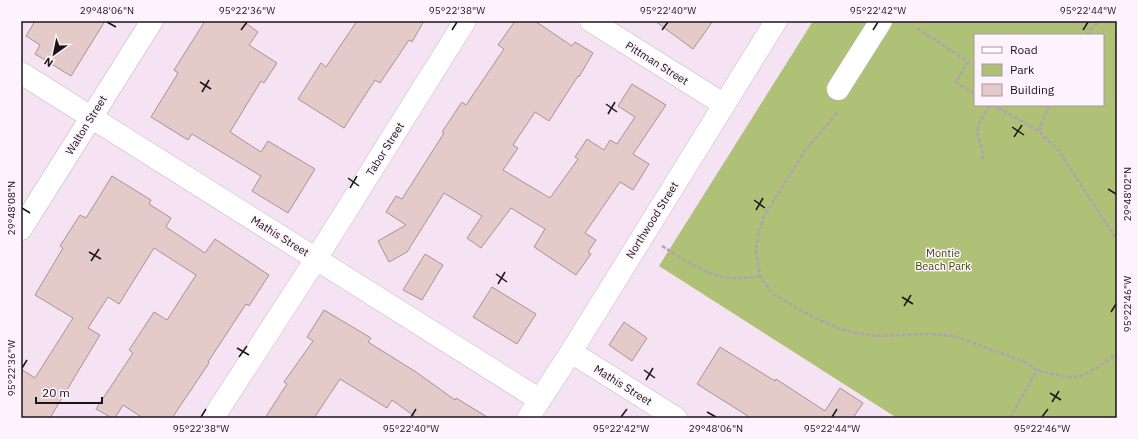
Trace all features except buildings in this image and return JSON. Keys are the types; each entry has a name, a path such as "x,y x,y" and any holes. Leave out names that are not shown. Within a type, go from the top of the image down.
{"street":[{"name":"Walton Street","path":"21,229 152,21"},
{"name":"Tabor Street","path":"213,418 316,259 465,21"},
{"name":"Pittman Street","path":"591,21 723,104"},
{"name":"Northwood Street","path":"528,418 571,352 723,104 776,21"},
{"path":"838,89 881,21"},
{"name":"Mathis Street","path":"21,73 540,400"},
{"name":"Mathis Street","path":"571,352 676,418"}],"path":[{"path":"1087,34 1099,21"},
{"path":"917,28 968,62 956,82 974,93"},
{"path":"982,160 984,153 980,142 978,129 979,123 989,106"},
{"path":"995,106 1039,131 1059,151 1117,240"},
{"path":"1039,131 1049,106"},
{"path":"837,113 805,151 764,216 759,231 756,250 760,276 773,294 809,315 840,329 877,336 929,334 955,336 1025,362 1037,370 1054,374 1076,377 1083,375 1117,354"},
{"path":"662,246 690,264 718,276 735,278 760,276"},
{"path":"1010,418 1037,370"}],"green space":[{"name":"Montie Beach Park","path":"813,21 1117,21 1117,418 897,418 659,266"}]}
